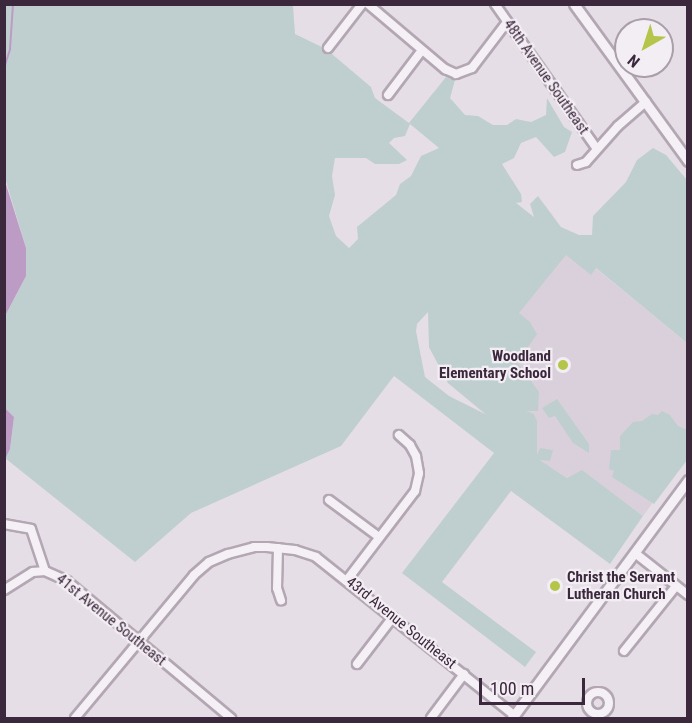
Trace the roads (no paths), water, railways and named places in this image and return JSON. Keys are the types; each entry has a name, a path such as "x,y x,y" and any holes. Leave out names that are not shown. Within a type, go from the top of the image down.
{"street":[{"path":"328,48 362,4"},
{"path":"368,4 450,72 463,73 472,68 507,22"},
{"name":"48th Avenue Southeast","path":"495,4 597,149"},
{"path":"574,4 687,161"},
{"path":"388,95 422,50"},
{"path":"577,165 586,162 618,126 646,102"},
{"path":"347,580 415,491 419,473 416,456 410,445 399,435"},
{"path":"513,717 687,480"},
{"path":"329,500 379,537"},
{"name":"41st Avenue Southeast","path":"4,524 31,529 45,570 67,581 231,718"},
{"path":"278,548 277,588 281,600"},
{"name":"43rd Avenue Southeast","path":"75,718 194,575 209,562 239,550 278,548 316,557 464,674 513,717"},
{"path":"635,553 687,595"},
{"path":"4,590 33,572 45,570"},
{"path":"624,651 676,586"},
{"path":"357,664 393,617"},
{"path":"431,718 464,674"}],"waterway":[{"path":"4,68 10,49 13,4"}],"place":[{"name":"Woodland Elementary School","path":"563,365"},
{"name":"Christ the Servant Lutheran Church","path":"555,586"}]}
